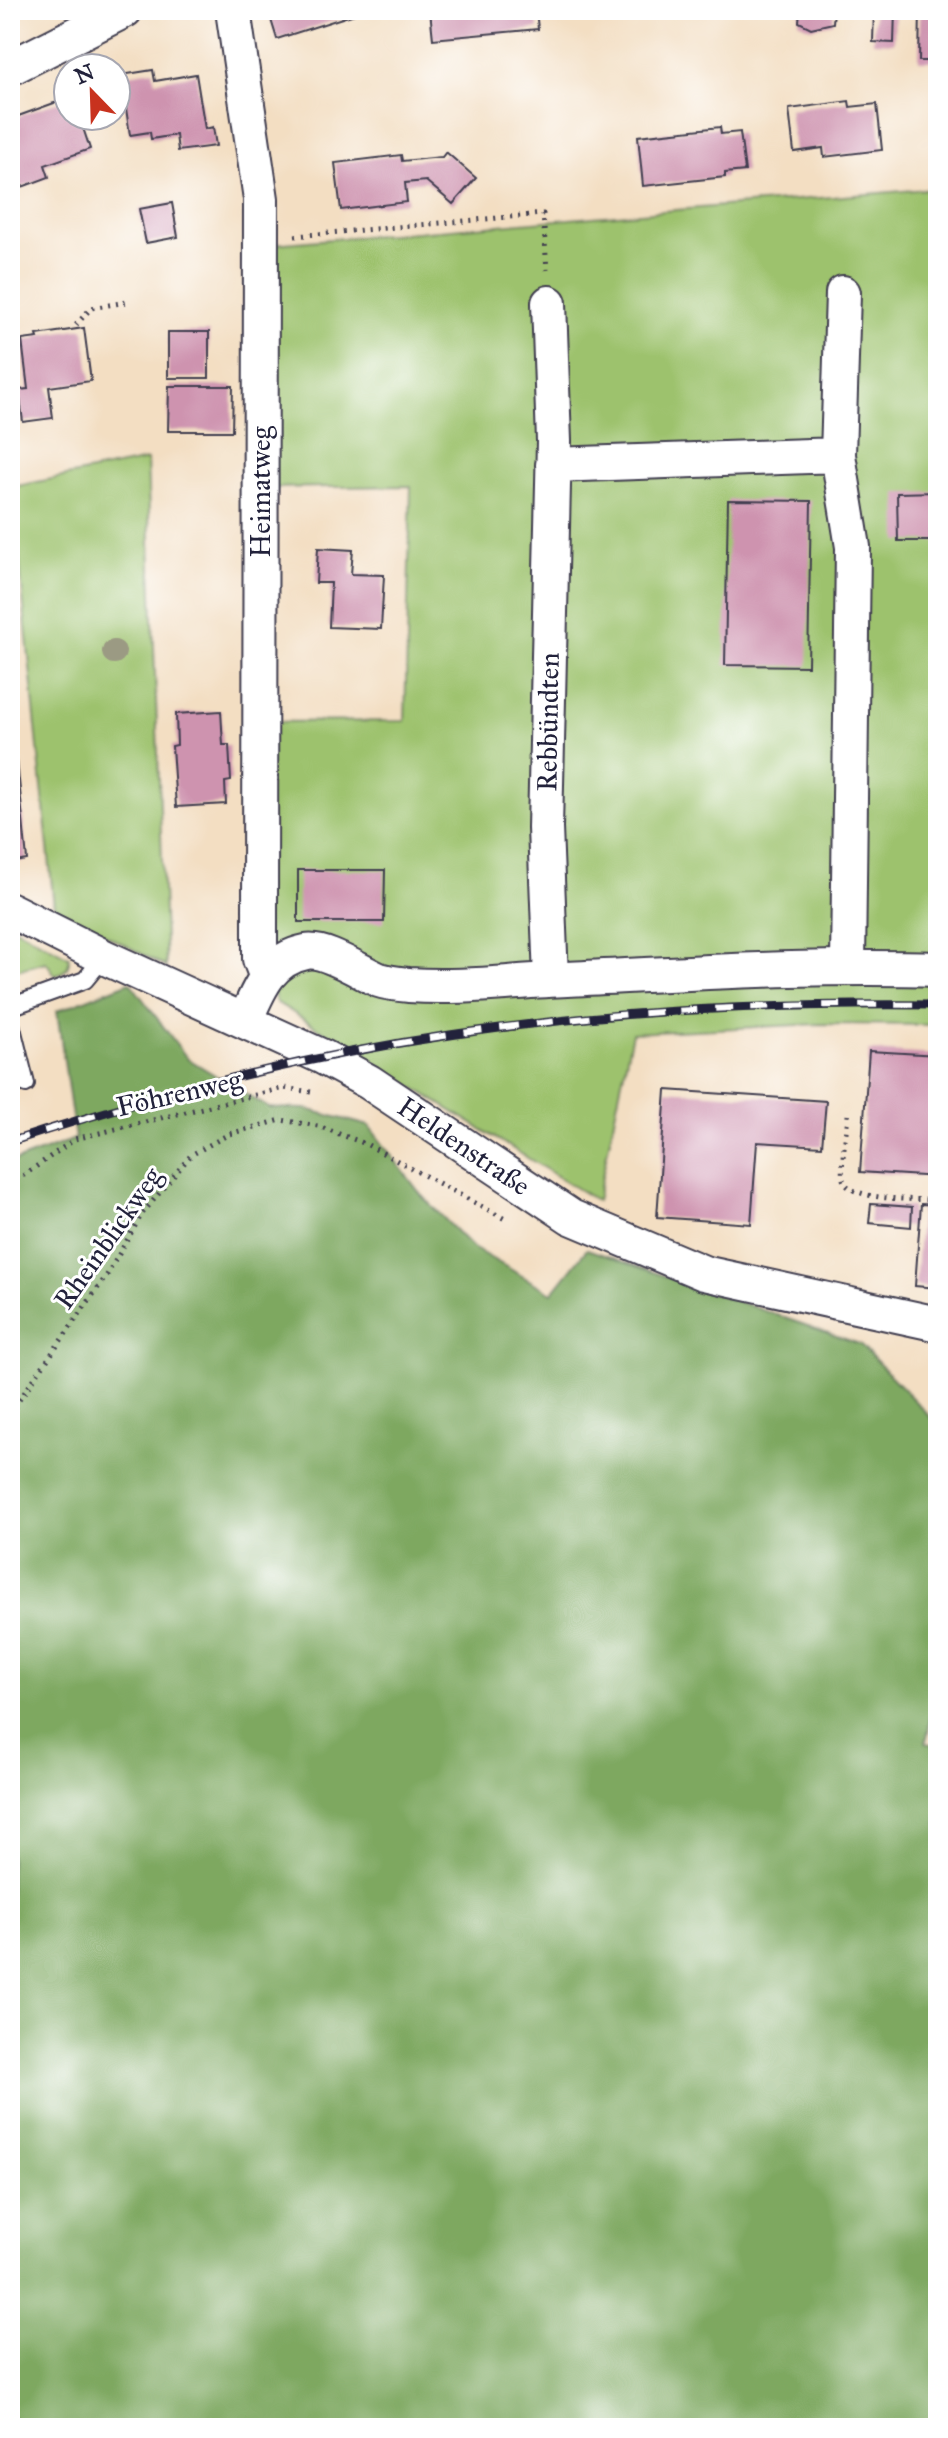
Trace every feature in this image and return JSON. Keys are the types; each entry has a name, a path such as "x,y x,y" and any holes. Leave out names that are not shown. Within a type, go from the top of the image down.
{"street":[{"path":"10,68 125,10"},
{"name":"Heimatweg","path":"233,10 261,199 260,959 266,975"},
{"path":"843,293 838,455 853,547 848,966"},
{"name":"Rebbündten","path":"549,303 554,441 545,828 551,979"},
{"path":"553,465 838,455"},
{"name":"Heldenstraße","path":"10,910 104,957 323,1057 369,1082 571,1217 704,1273 938,1324"},
{"path":"245,1021 266,975 281,962 308,951 338,960 382,981 409,985 495,984 848,966 938,969"}],"lane":[{"path":"10,1007 85,980 104,957"},
{"path":"10,1020 26,1084"}],"path":[{"path":"261,239 543,214 549,303"},
{"path":"76,325 91,308 127,302"},
{"name":"Föhrenweg","path":"10,1185 75,1139 284,1088 338,1096 369,1082"},
{"path":"848,1115 843,1179 850,1190 866,1196 938,1200"},
{"name":"Rheinblickweg","path":"10,1413 107,1275 142,1214 191,1155 229,1134 281,1120 318,1126 366,1144 444,1189"},
{"path":"10,2413 31,2428"}],"green space":[{"path":"938,188 938,1025 820,1024 632,1033 597,1201 276,1002 260,933 259,722 405,721 411,486 260,488 261,245"},
{"path":"147,460 166,967 54,907 12,487"},
{"path":"10,925 69,957 66,969 56,976 46,962 10,972"},
{"path":"130,982 187,1058 269,1108 306,1109 369,1126 423,1197 473,1248 552,1293 587,1249 860,1344 938,1425 938,1676 926,1743 938,1745 938,2428 10,2428 10,1163 75,1139 57,1011"}],"building":[{"path":"268,10 364,10 364,11 277,39"},
{"path":"430,10 536,10 538,29 433,39"},
{"path":"800,10 834,10 833,23 811,28 799,22"},
{"path":"874,10 895,10 894,43 873,42"},
{"path":"920,10 938,10 938,61 919,61"},
{"path":"153,70 155,81 196,74 205,129 213,127 216,146 178,151 176,135 151,139 150,132 130,135 132,73"},
{"path":"849,101 850,107 877,104 882,150 824,157 823,148 794,152 789,109"},
{"path":"52,104 52,132 84,132 90,149 45,165 49,177 14,190 10,179 10,119"},
{"path":"720,127 721,134 740,132 745,171 725,173 725,177 643,186 638,136"},
{"path":"446,152 476,178 453,204 426,181 405,183 407,202 341,210 335,163 401,155 402,161 442,157"},
{"path":"172,203 178,237 146,243 139,209"},
{"path":"84,328 91,381 49,387 53,418 23,422 19,390 28,389 22,340"},
{"path":"168,332 209,332 209,378 168,378"},
{"path":"169,386 233,386 232,431 168,431"},
{"path":"938,492 938,541 898,541 897,493"},
{"path":"728,500 811,501 808,666 725,665"},
{"path":"318,548 353,550 351,574 384,575 381,629 329,627 331,583 316,583"},
{"path":"10,710 27,860 10,863"},
{"path":"221,711 223,745 229,745 231,781 225,782 226,804 176,807 172,746 177,745 176,714"},
{"path":"298,870 385,870 384,922 298,922"},
{"path":"869,1051 938,1055 938,1177 860,1172"},
{"path":"666,1090 826,1101 822,1146 757,1142 751,1224 657,1217"},
{"path":"871,1204 912,1207 911,1227 869,1223"},
{"path":"921,1204 938,1205 938,1288 915,1286"}],"railway":[{"path":"10,1142 228,1079 338,1054 450,1035 572,1019 694,1010 816,1005 938,1005"}]}
